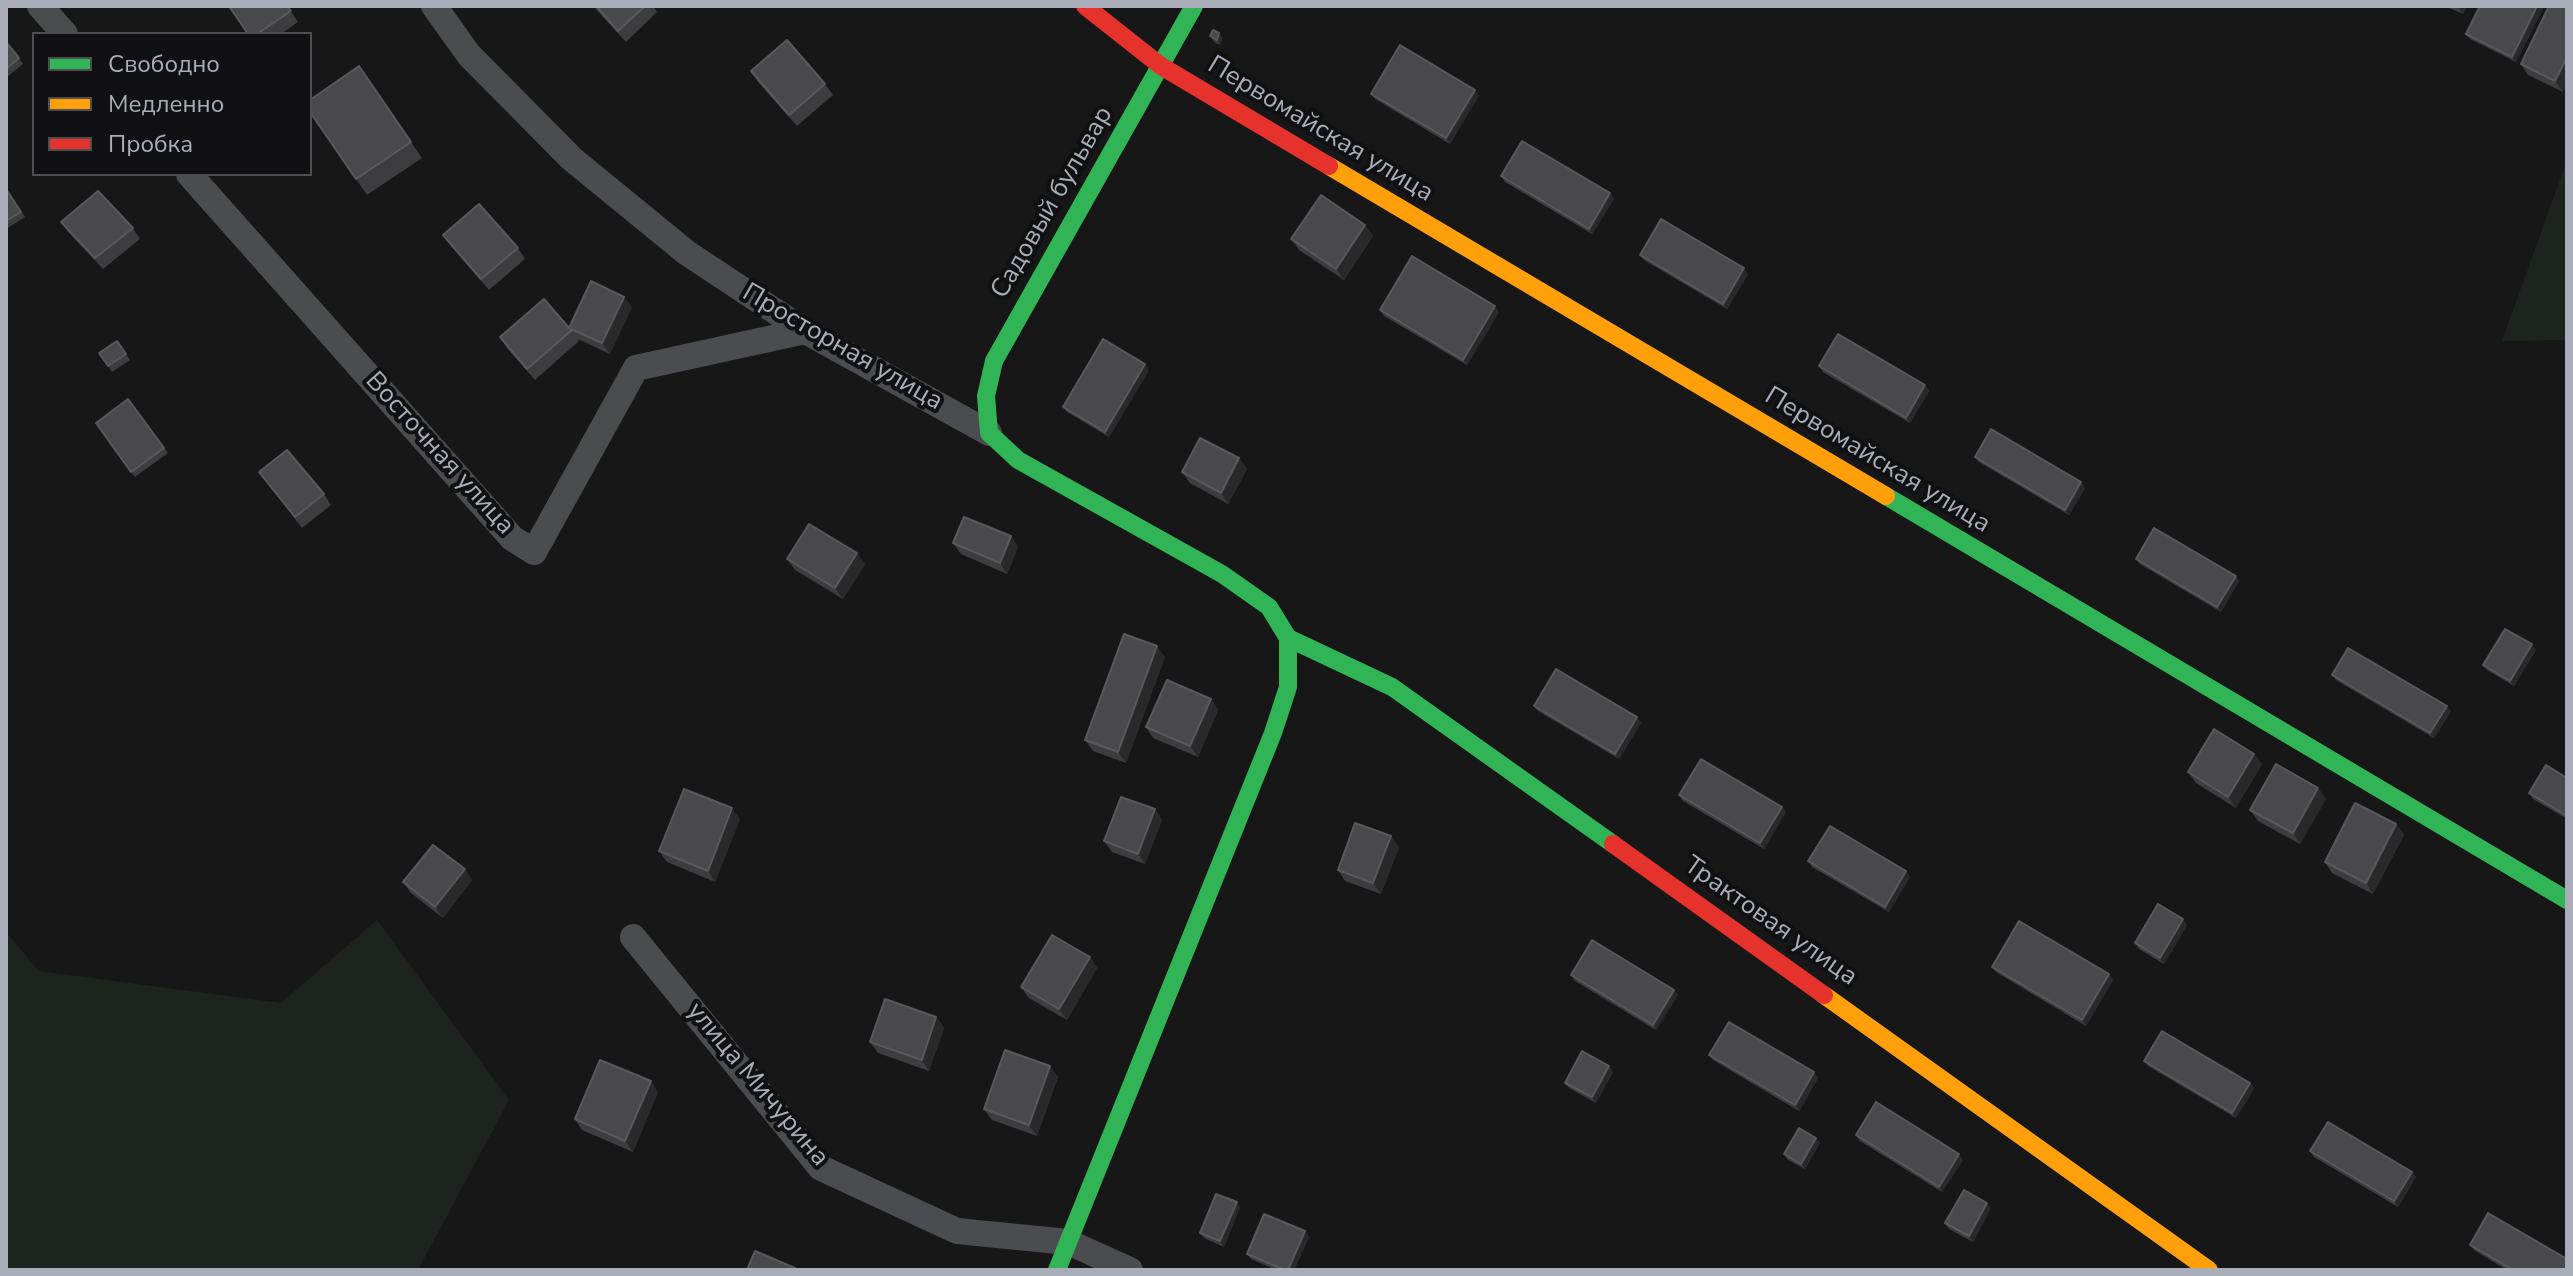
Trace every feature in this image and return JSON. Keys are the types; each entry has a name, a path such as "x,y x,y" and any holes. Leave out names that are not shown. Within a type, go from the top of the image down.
{"street":[{"path":"40,6 63,32"},
{"name":"Просторная улица","path":"434,6 469,55 572,159 687,253 805,331 989,433 1018,460 1222,574 1269,607 1288,638"},
{"name":"Первомайская улица","path":"1085,6 1161,66 2567,900"},
{"name":"Садовый бульвар","path":"989,433 986,396 994,361 1194,6"},
{"name":"Восточная улица","path":"191,176 512,538 534,552 636,368 805,331"},
{"path":"1057,1270 1273,733 1288,687 1288,638"},
{"name":"Трактовая улица","path":"1288,638 1392,687 2209,1270"},
{"name":"улица Мичурина","path":"633,937 821,1168 957,1231 1068,1242 1130,1270"}],"shaded area":[{"path":"2567,160 2567,340 2502,341"},
{"path":"377,920 509,1100 418,1270 6,1270 6,932 39,971 281,1003"}],"building":[{"path":"229,6 287,6 291,11 260,32 247,32"},
{"path":"596,6 645,6 618,31"},
{"path":"2480,6 2537,6 2512,57 2466,34"},
{"path":"2549,6 2567,6 2567,57 2555,81 2521,64"},
{"path":"1213,30 1219,33 1217,40 1210,36"},
{"path":"787,40 825,84 789,115 751,71"},
{"path":"6,42 19,58 6,69"},
{"path":"1400,45 1475,90 1446,138 1371,94"},
{"path":"359,66 411,142 356,179 312,115 312,99"},
{"path":"1522,141 1610,193 1589,229 1501,176"},
{"path":"6,189 21,212 6,221"},
{"path":"98,191 133,228 95,258 61,222"},
{"path":"1321,195 1365,225 1336,269 1291,239"},
{"path":"479,204 518,248 481,279 443,235"},
{"path":"1661,219 1744,268 1723,304 1640,255"},
{"path":"1412,256 1495,306 1463,360 1380,310"},
{"path":"591,281 624,297 602,343 569,328"},
{"path":"544,299 572,330 527,369 500,337"},
{"path":"1838,334 1925,385 1906,418 1819,366"},
{"path":"1103,339 1145,364 1105,432 1063,407"},
{"path":"117,341 126,354 108,366 99,353"},
{"path":"128,399 164,448 131,472 96,423"},
{"path":"1991,429 2081,482 2065,510 1975,457"},
{"path":"1200,438 1239,458 1221,493 1182,472"},
{"path":"287,450 324,494 295,517 259,472"},
{"path":"964,517 1011,536 1000,563 953,543"},
{"path":"809,524 857,553 835,588 787,559"},
{"path":"2154,528 2236,576 2217,607 2136,559"},
{"path":"2505,629 2532,644 2510,681 2483,665"},
{"path":"1124,634 1157,646 1118,752 1085,740"},
{"path":"2348,648 2447,706 2430,733 2332,675"},
{"path":"1556,669 1637,717 1615,754 1534,706"},
{"path":"1167,680 1211,699 1190,746 1146,727"},
{"path":"2214,729 2254,754 2228,797 2188,772"},
{"path":"1701,759 1782,807 1760,843 1679,795"},
{"path":"2276,764 2318,788 2293,833 2250,810"},
{"path":"2546,765 2567,778 2567,816 2529,793"},
{"path":"684,789 732,808 708,871 659,851"},
{"path":"1121,797 1155,809 1138,854 1104,841"},
{"path":"2355,803 2396,824 2366,883 2325,862"},
{"path":"1355,823 1391,836 1373,883 1338,870"},
{"path":"1830,826 1906,871 1885,907 1808,861"},
{"path":"433,845 465,869 435,907 403,882"},
{"path":"2158,904 2183,919 2160,958 2135,943"},
{"path":"2019,921 2109,974 2082,1020 1992,967"},
{"path":"1052,935 1090,957 1059,1009 1021,987"},
{"path":"1592,940 1674,990 1653,1025 1571,975"},
{"path":"885,999 936,1017 922,1060 870,1042"},
{"path":"1729,1022 1814,1072 1795,1105 1709,1055"},
{"path":"2162,1031 2250,1083 2232,1113 2144,1061"},
{"path":"1005,1050 1050,1066 1029,1125 984,1109"},
{"path":"1582,1051 1609,1066 1592,1097 1565,1083"},
{"path":"600,1060 651,1081 625,1141 575,1119"},
{"path":"1876,1102 1959,1154 1939,1187 1856,1135"},
{"path":"2328,1122 2412,1172 2394,1201 2310,1151"},
{"path":"1799,1128 1816,1138 1801,1164 1784,1154"},
{"path":"1964,1190 1987,1203 1969,1236 1945,1223"},
{"path":"1216,1194 1237,1202 1220,1241 1200,1233"},
{"path":"2488,1213 2567,1259 2565,1270 2513,1270 2470,1245"},
{"path":"1264,1214 1305,1231 1288,1270 1247,1254"},
{"path":"755,1251 795,1268 747,1270"}],"traffic: fast":[{"path":"1194,6 994,361 986,396 989,433 1018,460 1222,574 1269,607 1288,638"},
{"path":"1886,496 2567,900"},
{"path":"1288,638 1392,687 1613,844"},
{"path":"1057,1270 1273,733 1288,687 1288,638"}],"traffic: slow":[{"path":"1329,166 1886,496"},
{"path":"1824,995 2209,1270"}],"traffic: jam":[{"path":"1085,6 1161,66 1329,166"},
{"path":"1613,844 1824,995"}]}
